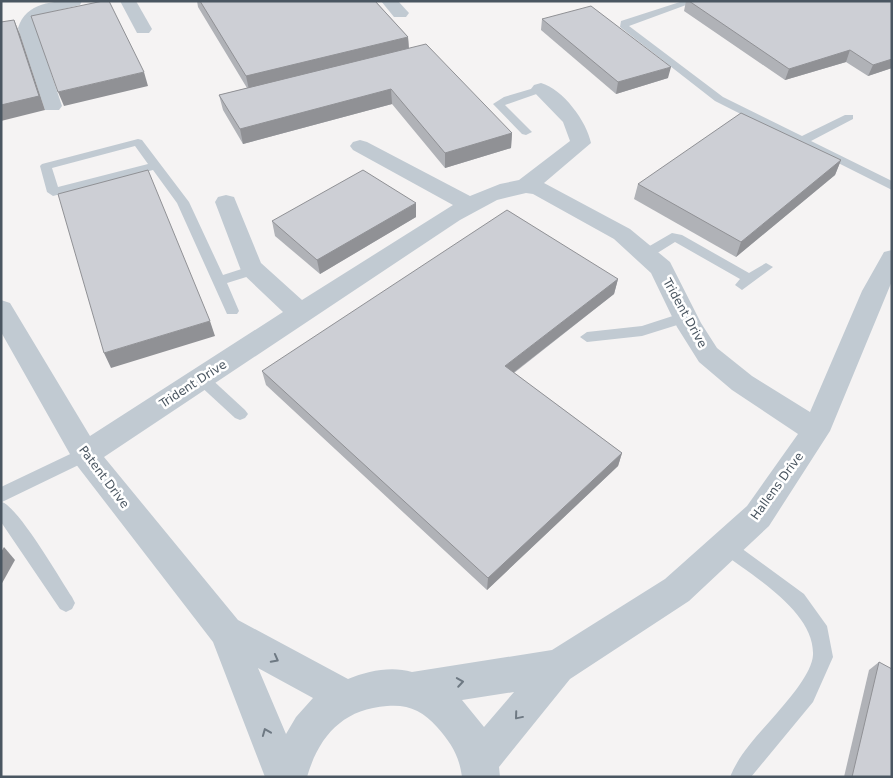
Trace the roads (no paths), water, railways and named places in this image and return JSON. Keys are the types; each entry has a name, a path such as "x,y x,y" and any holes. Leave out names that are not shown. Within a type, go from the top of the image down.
{"street":[{"path":"52,106 27,28 27,21 32,15 42,9 74,1"},
{"path":"128,1 143,30"},
{"name":"Trident Drive","path":"526,186 581,143 579,129 574,120 541,89"},
{"path":"360,146 471,205"},
{"name":"Trident Drive","path":"85,454 300,313 471,205 515,187 526,186 538,188 622,234 646,254 661,268 685,317 708,355 742,383 816,431"},
{"path":"226,202 254,270 300,313"},
{"name":"Hallens Drive","path":"480,769 558,667 676,590 758,516 816,431 883,294 892,258"},
{"name":"Patent Drive","path":"1,309 85,454 226,632 284,777"},
{"name":"Patent Drive","path":"226,632 346,697"},
{"name":"Hallens Drive","path":"412,690 558,667"},
{"path":"288,777 297,749 320,716 346,697 379,688 412,690 436,700 465,728 480,769"}],"lane":[{"path":"693,1 637,17 624,22 625,27 718,99 892,186"},
{"path":"526,132 498,104 541,89"},
{"path":"801,141 849,117"},
{"path":"157,165 53,192 46,166 138,142 157,165 183,202 232,311"},
{"path":"646,254 672,237 678,238 746,282 766,267"},
{"path":"219,280 254,270"},
{"path":"587,337 642,331 685,317"},
{"path":"202,379 240,414"},
{"path":"1,496 85,454"},
{"path":"1,509 17,529 66,603"},
{"path":"726,545 798,600 820,632 823,657 806,695 747,763 740,777"}]}
